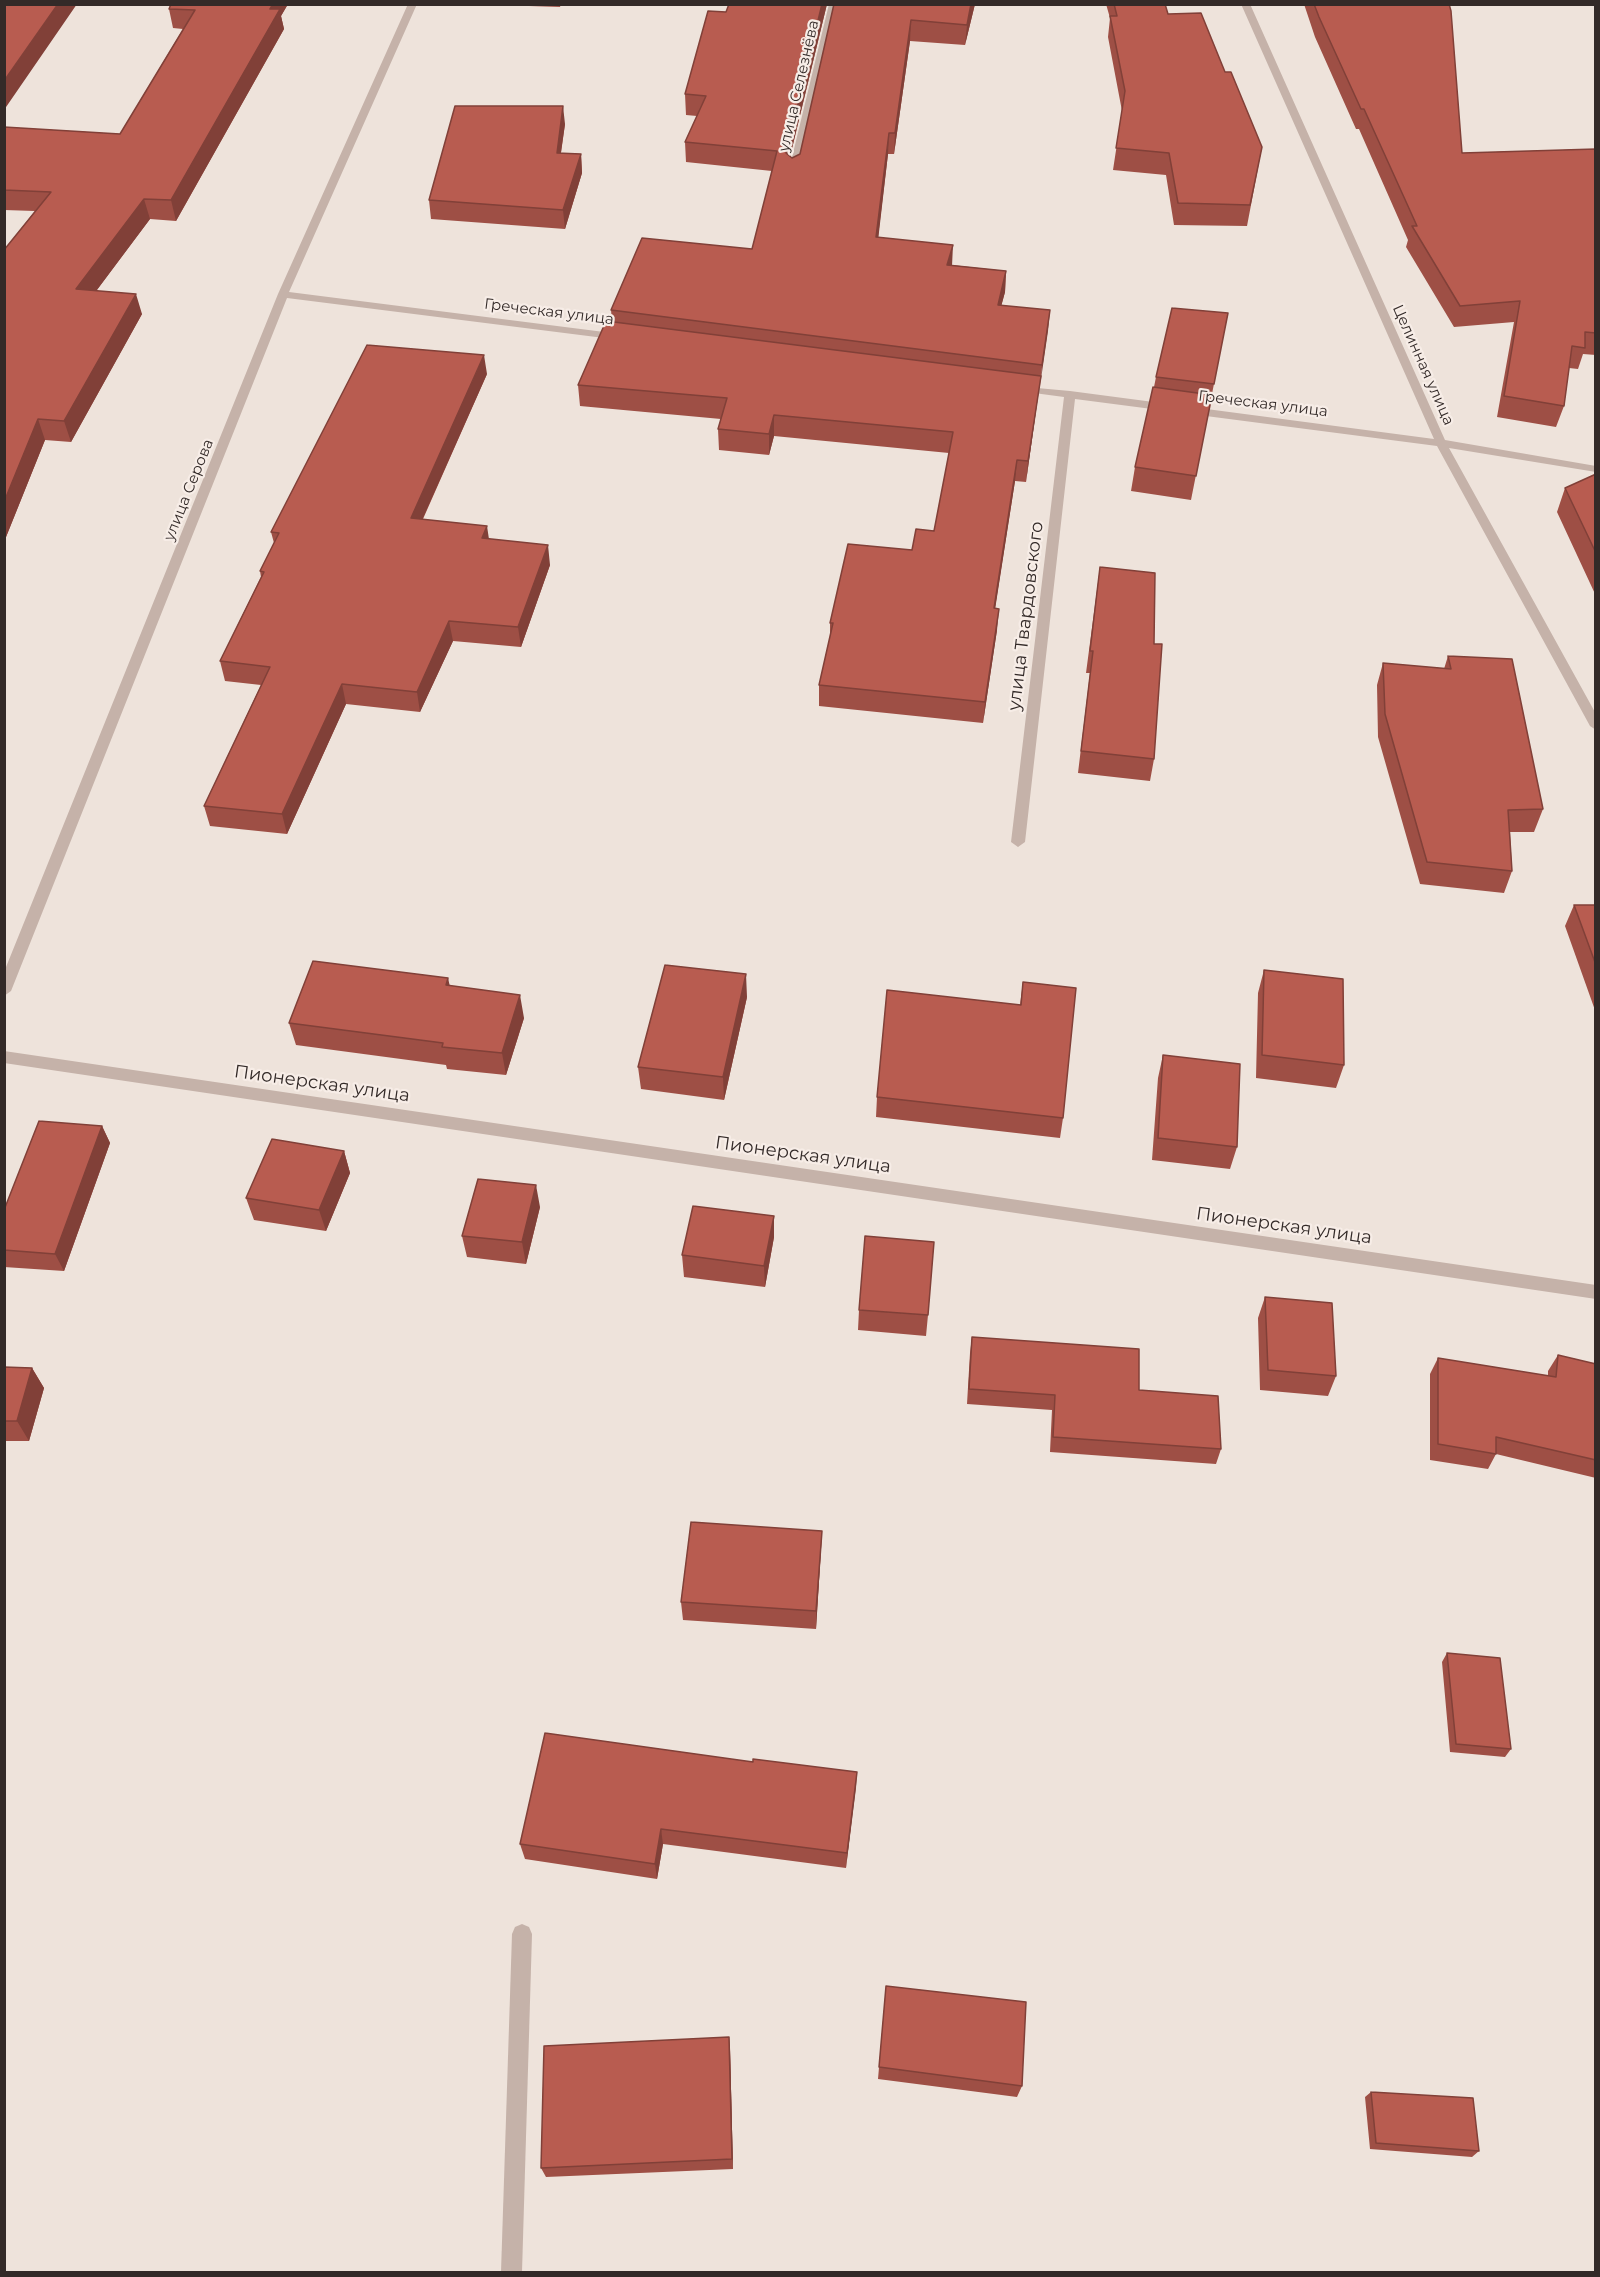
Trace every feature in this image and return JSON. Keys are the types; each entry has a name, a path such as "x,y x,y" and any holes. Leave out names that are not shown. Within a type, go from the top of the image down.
{"street":[{"name":"улица Серова","path":"4,991 283,294 413,4"},
{"name":"улица Селезнёва","path":"793,174 833,4"},
{"name":"Целинная улица","path":"1245,4 1442,443 1596,726"},
{"name":"Греческая улица","path":"283,294 635,339"},
{"name":"Греческая улица","path":"1011,387 1442,443 1596,469"},
{"name":"улица Твардовского","path":"1018,842 1070,394"},
{"name":"Пионерская улица","path":"4,1057 1596,1292"},
{"path":"511,2272 522,1934"}],"building":[{"path":"4,4 58,4 4,81"},
{"path":"171,4 273,4 270,9 280,9 171,200 144,199 76,289 136,294 64,421 38,419 4,502 4,250 51,192 4,190 4,127 120,134 195,10 169,9"},
{"path":"729,4 822,4 786,153 792,158 800,154 834,4 971,4 967,25 911,20 895,133 889,133 876,237 953,245 947,265 1006,271 998,305 1050,310 1042,365 611,310 642,238 752,249 777,151 685,142 706,96 685,94 708,11 726,12"},
{"path":"1114,4 1165,4 1168,14 1201,13 1225,72 1231,72 1262,147 1250,205 1178,203 1169,153 1116,148 1125,91 1110,16 1117,16"},
{"path":"1314,4 1449,4 1462,153 1596,149 1596,333 1585,332 1585,348 1572,346 1564,406 1504,396 1520,301 1460,306 1412,226 1417,226"},
{"path":"455,106 563,106 557,153 581,154 563,210 429,200"},
{"path":"1172,308 1228,313 1214,384 1156,377"},
{"path":"606,321 1041,376 1028,461 1017,460 994,608 999,609 985,702 819,685 848,544 912,550 916,529 934,531 953,432 774,415 769,434 718,429 727,398 578,385"},
{"path":"367,345 484,355 411,518 487,526 482,538 548,545 518,627 449,621 417,692 342,684 282,814 204,806 270,667 220,661 264,572 260,571 279,533 271,532"},
{"path":"1153,387 1212,395 1196,476 1135,467"},
{"path":"1596,474 1596,553 1565,488"},
{"path":"1100,567 1155,573 1154,644 1162,644 1154,759 1081,751"},
{"path":"1448,656 1512,659 1543,809 1508,810 1512,871 1427,862 1385,714 1383,663 1451,669"},
{"path":"1574,905 1596,905 1596,965"},
{"path":"313,961 448,978 446,985 520,995 502,1053 442,1047 443,1043 289,1023"},
{"path":"665,965 746,974 723,1077 638,1067"},
{"path":"1264,970 1343,979 1344,1065 1262,1055"},
{"path":"1023,982 1076,988 1063,1118 877,1097 887,990 1021,1005"},
{"path":"1163,1055 1240,1064 1237,1147 1158,1138"},
{"path":"39,1121 102,1126 55,1254 4,1250 4,1210"},
{"path":"272,1139 344,1151 319,1210 246,1198"},
{"path":"478,1179 536,1185 522,1242 462,1236"},
{"path":"693,1206 774,1216 764,1266 682,1255"},
{"path":"865,1236 934,1242 928,1315 859,1310"},
{"path":"1265,1297 1332,1303 1336,1376 1268,1370"},
{"path":"972,1337 1139,1349 1139,1390 1218,1396 1221,1449 1053,1437 1055,1395 969,1389"},
{"path":"1558,1355 1596,1364 1596,1460 1496,1437 1496,1454 1438,1444 1438,1358 1556,1377"},
{"path":"4,1367 32,1368 17,1421 4,1421"},
{"path":"691,1522 822,1531 816,1611 681,1602"},
{"path":"1447,1653 1500,1658 1511,1749 1456,1744"},
{"path":"545,1733 753,1762 753,1759 857,1772 847,1853 661,1829 655,1864 520,1844"},
{"path":"886,1986 1026,2002 1022,2086 879,2067"},
{"path":"729,2037 732,2159 541,2168 544,2046"},
{"path":"1371,2092 1473,2098 1479,2151 1376,2143"}]}
